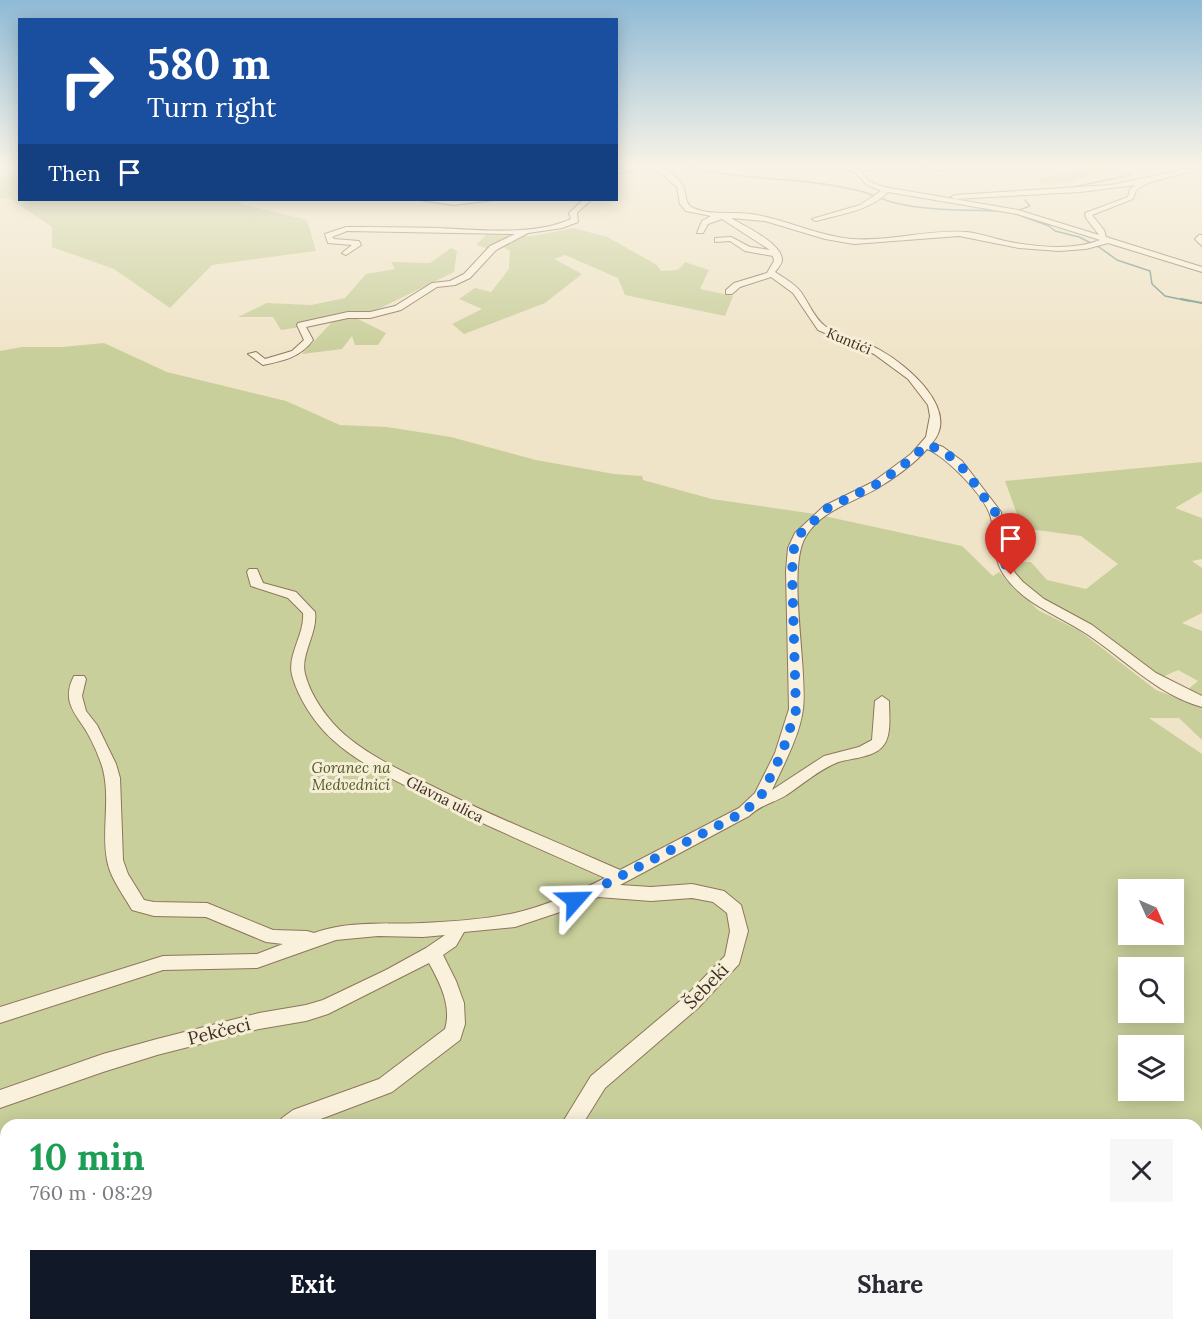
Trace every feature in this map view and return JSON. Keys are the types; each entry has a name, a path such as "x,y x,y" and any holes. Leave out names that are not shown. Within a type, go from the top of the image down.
{"street":[{"path":"346,253 357,245 356,243 331,241 328,236 330,234 346,229 525,231 547,228"},
{"path":"729,292 737,285 771,274 778,261 777,254 770,244 740,228"},
{"path":"794,228 850,242 943,233 972,235 1018,246 1101,242"},
{"path":"1061,228 1101,242 1202,270"},
{"path":"1097,228 1103,236 1101,242"},
{"path":"253,354 263,362 282,358 299,351 309,340 301,326 338,317 384,312 408,303 435,285 459,281 483,261 493,248 525,231"},
{"path":"1202,237 1199,239 1202,244"},
{"path":"718,240 731,239 748,249 777,254"},
{"name":"Kuntići","path":"771,274 796,291 821,328 884,357 922,389 933,405 935,416 931,438 927,445"},
{"path":"0,1015 163,963 257,961 335,933 378,928 423,930 515,920 575,900 744,812 761,796 782,753 796,710 792,571 797,540 812,521 828,508 877,484 927,445 945,452 962,466 995,512 1003,562 1020,586 1033,598 1089,629 1159,681 1202,702"},
{"name":"Glavna ulica","path":"253,572 255,583 259,586 292,595 309,612 310,623 298,673 320,715 339,738 380,766 455,804 513,832 620,877"},
{"path":"79,679 75,696 79,712 90,725 109,764 112,778 115,860 120,875 138,905 154,909 207,910 272,938 307,938 310,942"},
{"path":"754,802 765,800 830,760 874,747 880,739 882,701"},
{"name":"Šebeki","path":"575,1119 598,1082 692,1002 733,959 739,931 735,910 718,896 692,891 651,894 596,890"},
{"name":"Pekčeci","path":"0,1099 103,1062 259,1020 306,1013 328,1006 432,953 450,942 459,926"},
{"path":"297,1119 385,1086 453,1034 457,1015 449,986 432,953"}],"green space":[{"path":"52,228 309,228 316,251 212,265 170,308 114,269 52,247"},
{"path":"574,228 607,237 657,265 661,271 678,270 685,262 709,270 700,289 733,296 725,316 625,295 618,278 565,255 554,259 582,274 545,303 464,334 452,324 482,309 459,299 475,288 491,292 509,269 510,251 503,247 492,250 476,245 486,235 532,236"},
{"path":"451,248 457,251 454,272 358,319 386,333 378,345 355,345 352,336 342,349 302,354 332,322 281,330 273,317 238,317 267,303 311,305 345,298 366,274 395,269 391,262 430,263"},
{"name":"Goranec na Medvednici","path":"104,343 167,372 286,401 340,425 387,427 451,437 536,460 614,474 642,476 643,480 712,499 815,514 962,546 993,576 999,572 1038,610 1080,631 1156,690 1202,707 1202,740 1179,718 1149,718 1202,754 1202,1119 0,1119 0,351 22,347 62,347"},
{"path":"1202,462 1202,492 1175,508 1202,518 1202,559 1192,561 1202,568 1202,613 1182,623 1202,631 1202,697 1185,692 1198,681 1178,670 1156,680 1035,598 1012,575 1002,543 1013,550 1008,558 1017,562 1031,562 1047,580 1086,589 1118,564 1081,536 1022,528 1005,481"}],"waterway":[{"path":"1051,228 1079,237 1099,247 1117,260 1150,271 1152,284 1165,296 1189,301"},
{"path":"1181,299 1202,303"}],"route":[{"path":"575,900 744,812 761,796 782,753 796,710 792,571 794,548 801,533 828,508 877,484 927,445 936,448 954,458 962,466 995,512 998,520 1000,551 1003,562 1011,575"}]}
